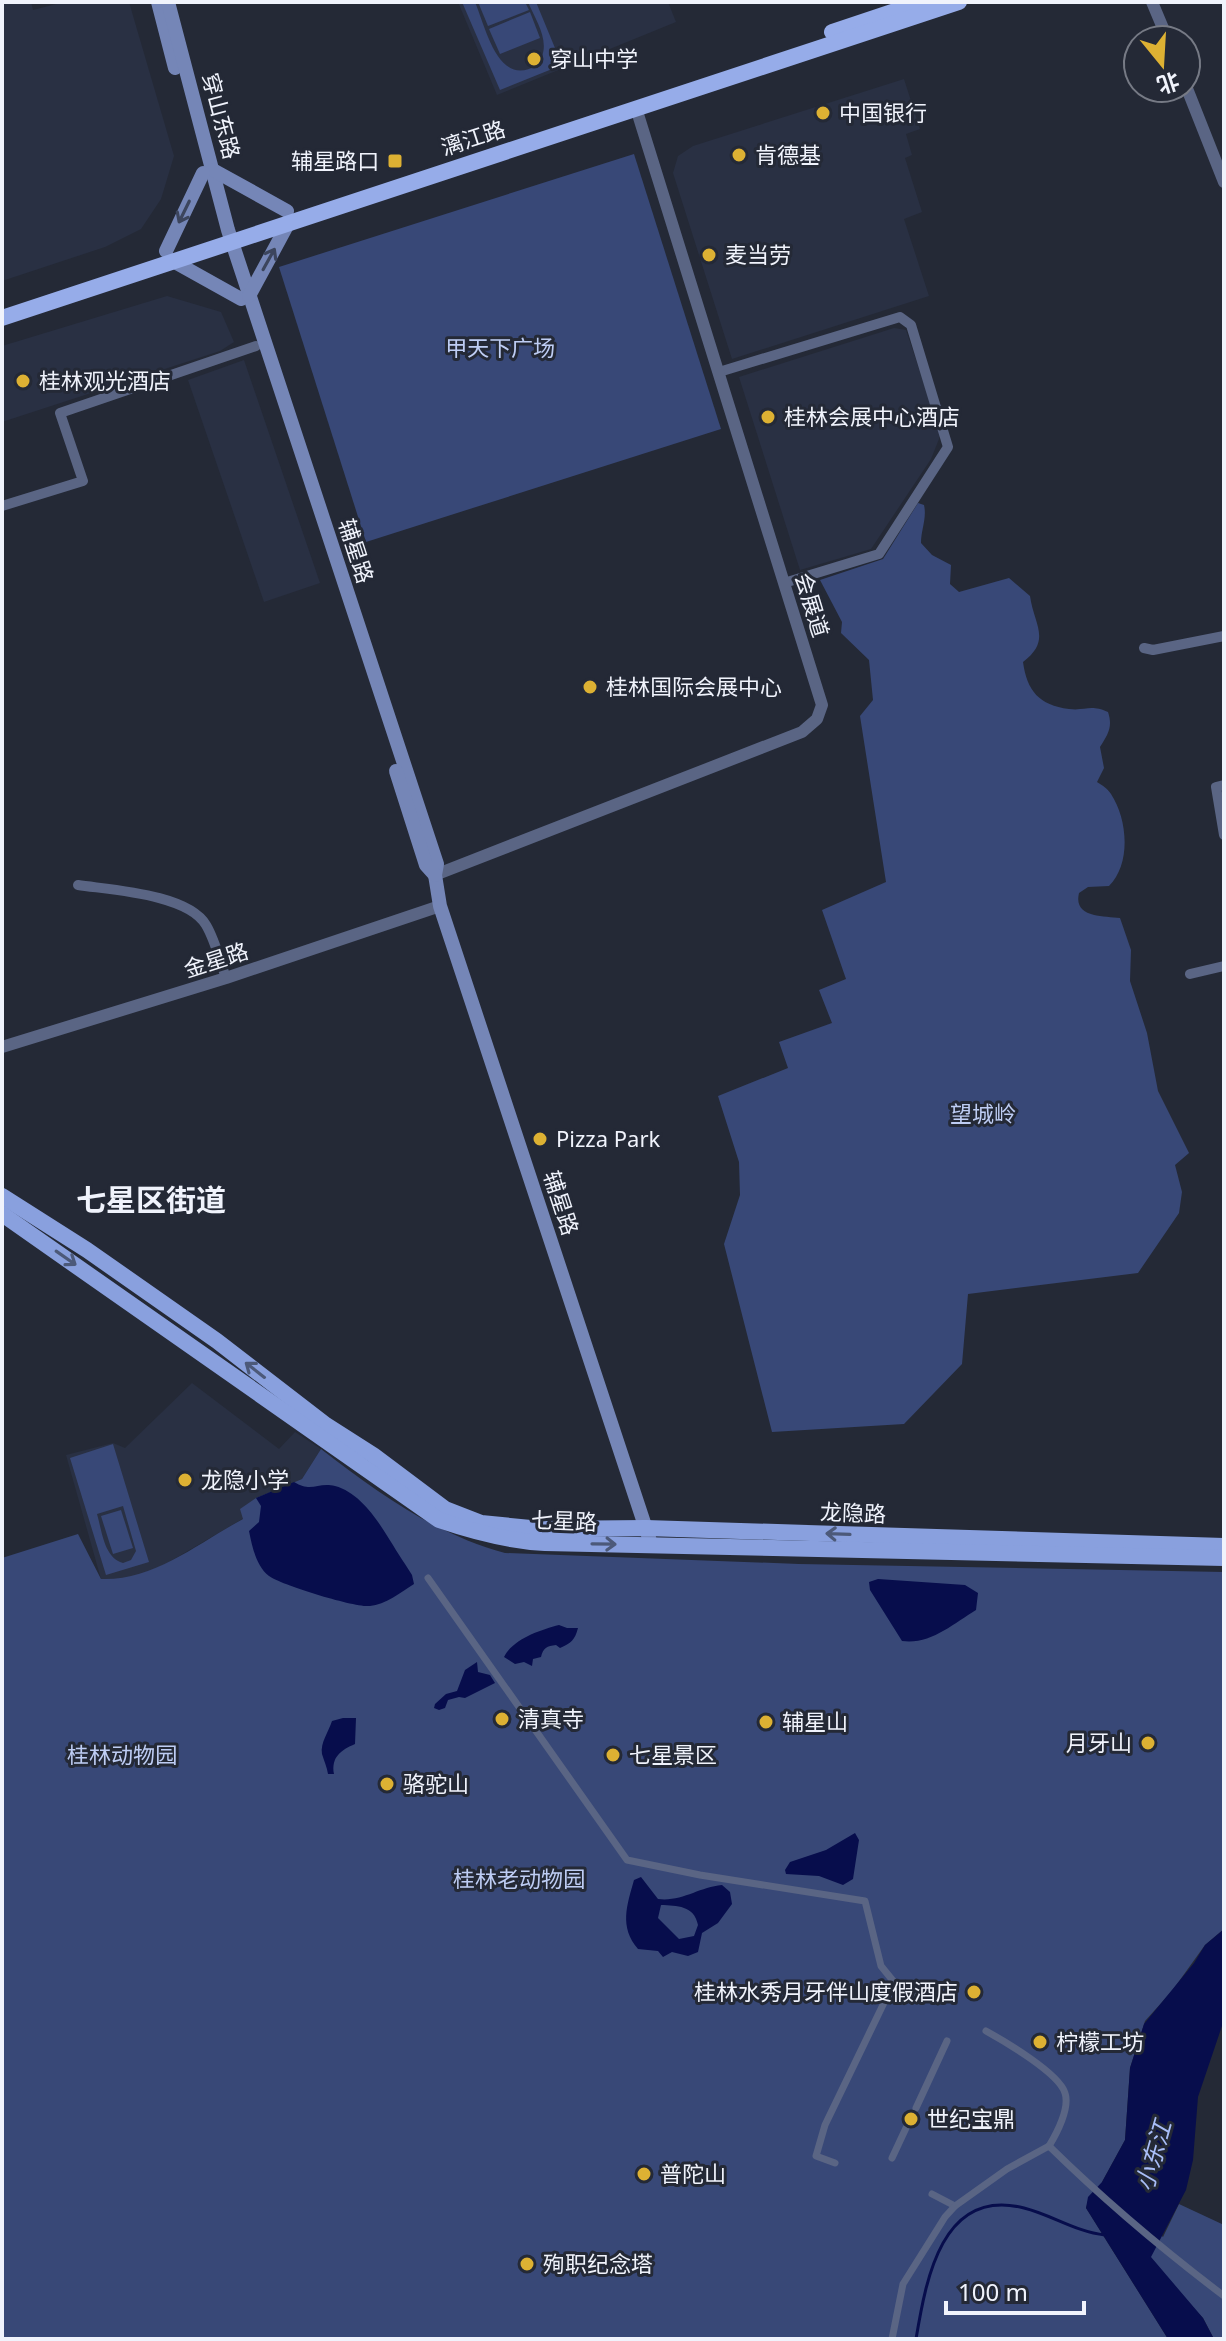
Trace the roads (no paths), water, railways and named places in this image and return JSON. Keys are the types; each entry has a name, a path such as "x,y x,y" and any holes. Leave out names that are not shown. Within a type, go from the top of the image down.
{"highway":[{"name":"漓江路","path":"2,318 169,256 922,2"},
{"name":"漓江路","path":"288,216 636,108 959,2"},
{"name":"漓江路","path":"2,306 169,256"}],"main road":[{"name":"穿山东路","path":"158,2 208,172"},
{"name":"穿山东路","path":"168,2 225,237"},
{"path":"208,172 288,216 245,297 169,256 208,172"},
{"name":"辅星路","path":"225,237 437,864 435,875 440,906 648,1536"},
{"name":"辅星路","path":"245,297 256,346 426,865 435,875"},
{"name":"龙隐路","path":"2,1196 87,1250 204,1332 326,1425 373,1455 445,1509 481,1523 648,1536 1224,1546"},
{"name":"七星路","path":"2,1214 439,1520 517,1541 648,1536 1224,1558"}],"street":[{"path":"1152,2 1161,24"},
{"path":"1193,104 1224,182"},
{"name":"会展道","path":"435,875 802,732 817,719 822,705 636,108"},
{"path":"719,372 900,317 911,325 948,447 879,554 784,583"},
{"path":"2,506 83,481 60,413 256,346"},
{"path":"1144,648 1153,650 1224,636"},
{"path":"1224,785 1216,787 1224,835"},
{"path":"78,885 180,904 206,923 226,978"},
{"name":"金星路","path":"2,1047 226,978 440,906"},
{"path":"1190,974 1224,966"},
{"path":"428,1578 627,1860 865,1901 881,1966 894,1982 915,1993"},
{"path":"835,2163 816,2156 825,2125 894,1982"},
{"path":"892,2339 903,2284 945,2217 955,2206 1007,2169 1049,2146 1058,2131 1065,2107 1063,2087 1037,2063 986,2031"},
{"path":"916,2108 947,2041"},
{"path":"892,2158 906,2128"},
{"path":"1049,2146 1088,2185 1161,2248 1224,2296"},
{"path":"932,2194 955,2206"}],"water":[{"path":"294,1482 305,1487 335,1486 357,1498 384,1530 412,1575 414,1584 393,1598 362,1606 303,1590 269,1576 258,1561 249,1531 259,1522 261,1506 256,1498"},
{"path":"878,1579 965,1585 978,1593 976,1610 932,1637 902,1641 870,1590 869,1582"},
{"path":"559,1625 578,1628 574,1638 560,1648 556,1645 546,1648 541,1657 533,1659 532,1666 524,1662 515,1664 504,1657 520,1640"},
{"path":"477,1662 478,1672 490,1675 495,1683 465,1698 448,1700 445,1708 434,1708 446,1694 457,1691 465,1670"},
{"path":"356,1718 355,1744 338,1755 334,1774 328,1774 322,1746 332,1721"},
{"path":"855,1833 859,1840 853,1879 843,1885 819,1876 786,1874 790,1862 826,1850"},
{"path":"641,1877 658,1899 675,1898 722,1885 730,1892 732,1904 718,1923 702,1933 698,1952 688,1956 672,1952 663,1957 658,1951 638,1949 628,1932 626,1916 634,1880","holes":["661,1905 689,1910 698,1925 694,1936 679,1939 658,1918"]},
{"name":"小东江","path":"1224,1929 1224,2020 1198,2097 1193,2160 1186,2190 1151,2257 1203,2318 1214,2339 1168,2339 1086,2208 1088,2197 1102,2182 1125,2140 1130,2068 1144,2024 1205,1945"}],"waterway":[{"path":"916,2339 926,2290 943,2243 956,2224 974,2211 996,2205 1024,2208 1105,2235"}],"place":[{"name":"穿山中学","path":"534,59"},
{"name":"中国银行","path":"823,113"},
{"name":"肯德基","path":"739,155"},
{"name":"辅星路口","path":"395,161"},
{"name":"麦当劳","path":"709,255"},
{"name":"桂林观光酒店","path":"23,381"},
{"name":"桂林会展中心酒店","path":"768,417"},
{"name":"桂林国际会展中心","path":"590,687"},
{"name":"Pizza Park","path":"540,1139"},
{"name":"龙隐小学","path":"185,1480"},
{"name":"清真寺","path":"502,1719"},
{"name":"辅星山","path":"766,1722"},
{"name":"月牙山","path":"1148,1743"},
{"name":"七星景区","path":"613,1755"},
{"name":"骆驼山","path":"387,1784"},
{"name":"桂林水秀月牙伴山度假酒店","path":"974,1992"},
{"name":"柠檬工坊","path":"1040,2042"},
{"name":"世纪宝鼎","path":"911,2119"},
{"name":"普陀山","path":"644,2174"},
{"name":"殉职纪念塔","path":"527,2264"}],"district":[{"name":"七星区街道","path":"151,1201"}],"park label":[{"name":"甲天下广场","path":"500,348"},
{"name":"望城岭","path":"983,1114"},
{"name":"桂林动物园","path":"122,1755"},
{"name":"桂林老动物园","path":"519,1879"}]}
